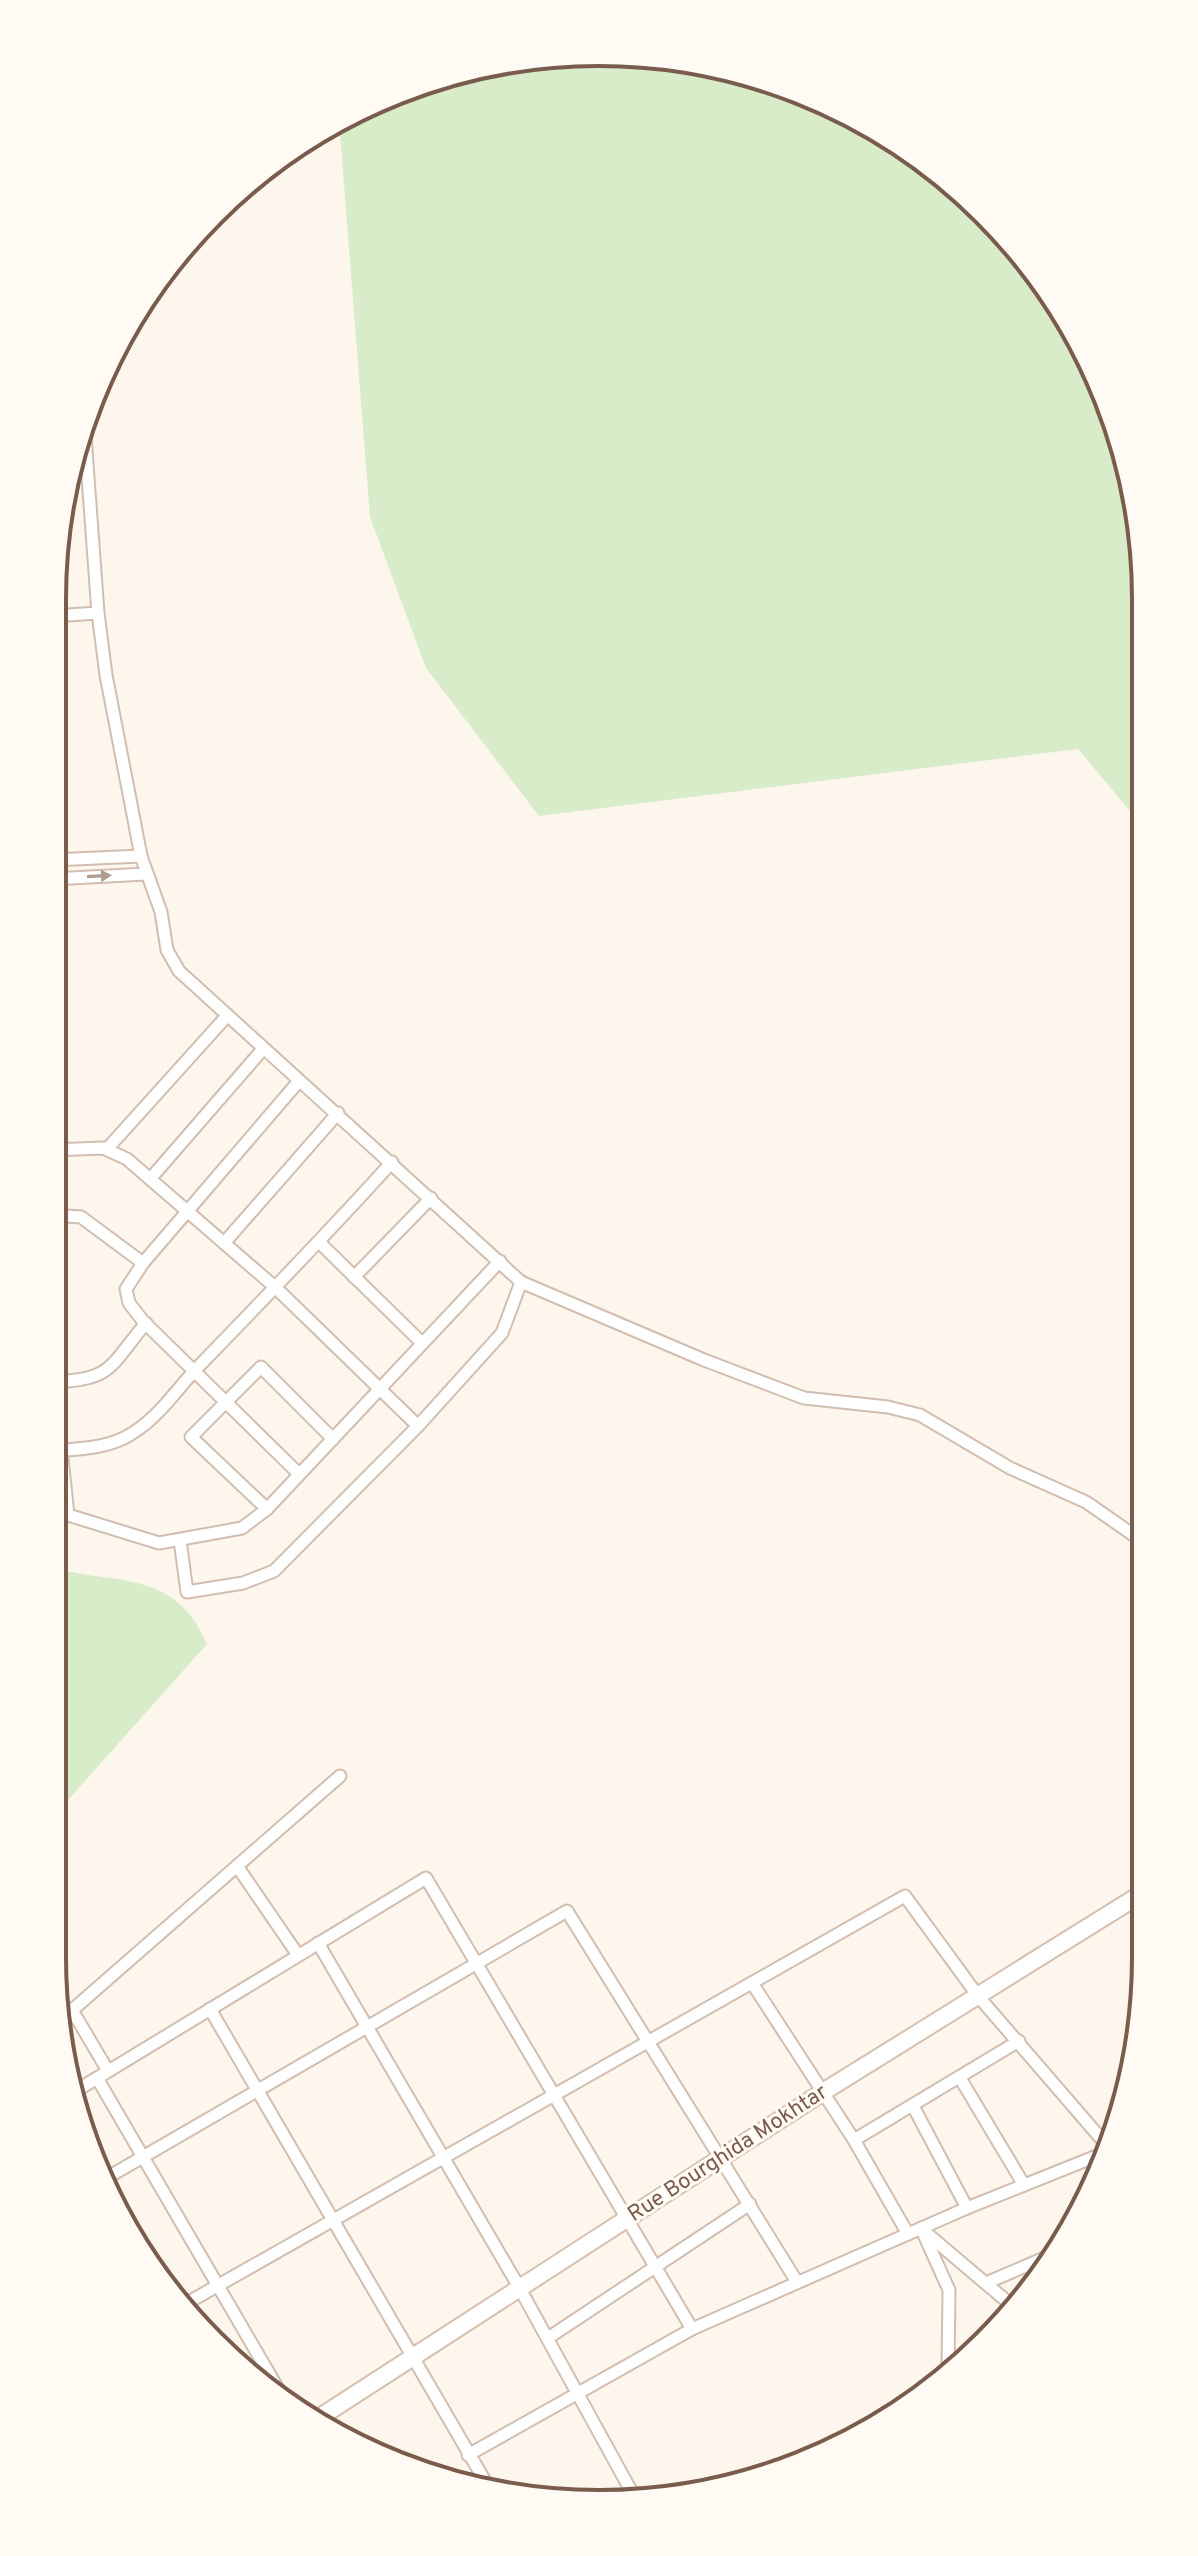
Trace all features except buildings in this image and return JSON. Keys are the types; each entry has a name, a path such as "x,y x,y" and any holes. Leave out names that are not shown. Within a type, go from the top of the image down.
{"main road":[{"name":"Rue Bourghida Mokhtar","path":"324,2414 823,2092 1132,1900"}],"street":[{"path":"86,454 98,613 141,856 161,912 171,960 226,1017 338,1113 521,1282 704,1360 804,1398 888,1407 920,1415 1010,1468 1086,1502 1132,1534"},
{"path":"66,615 98,613"},
{"path":"66,859 141,856"},
{"path":"66,878 146,874"},
{"path":"107,1149 226,1017"},
{"path":"151,1178 263,1049"},
{"path":"299,1081 143,1263 126,1289 129,1303 146,1323 299,1474"},
{"path":"224,1243 338,1113"},
{"path":"66,1150 107,1149 127,1159 276,1288 418,1426"},
{"path":"66,1450 90,1449 124,1438 161,1412 195,1370 276,1288 392,1162"},
{"path":"354,1277 431,1198"},
{"path":"66,1216 81,1217 143,1263"},
{"path":"319,1242 422,1343"},
{"path":"66,1503 68,1515 159,1543 242,1528 267,1509 500,1261"},
{"path":"180,1540 187,1592 243,1583 274,1571 418,1426 502,1333 521,1282"},
{"path":"66,1382 100,1377 146,1323"},
{"path":"267,1509 191,1437 261,1367 333,1439"},
{"path":"69,2012 340,1776"},
{"path":"237,1866 298,1955"},
{"path":"82,2087 426,1878 692,2329"},
{"path":"192,2300 905,1896 978,1996 1100,2139"},
{"path":"113,2174 567,1911 797,2282"},
{"path":"318,1943 519,2287 630,2489"},
{"path":"752,1983 854,2140 908,2234"},
{"path":"210,2009 482,2477"},
{"path":"72,2010 143,2157 271,2377"},
{"path":"854,2140 1019,2041"},
{"path":"960,2078 1024,2185"},
{"path":"913,2106 967,2208"},
{"path":"468,2455 692,2329 967,2208 1093,2157"},
{"path":"548,2338 750,2204"},
{"path":"921,2228 1006,2300"},
{"path":"921,2228 949,2290 948,2360"},
{"path":"986,2283 1036,2262"}],"green space":[{"path":"564,67 634,67 669,71 703,76 770,94 866,137 950,198 976,222 1022,275 1077,363 1114,461 1127,529 1132,599 1132,813 1078,749 539,816 426,668 370,517 340,133 395,107 461,84"},
{"path":"66,1571 142,1584 161,1591 194,1620 207,1644 66,1802"}]}
